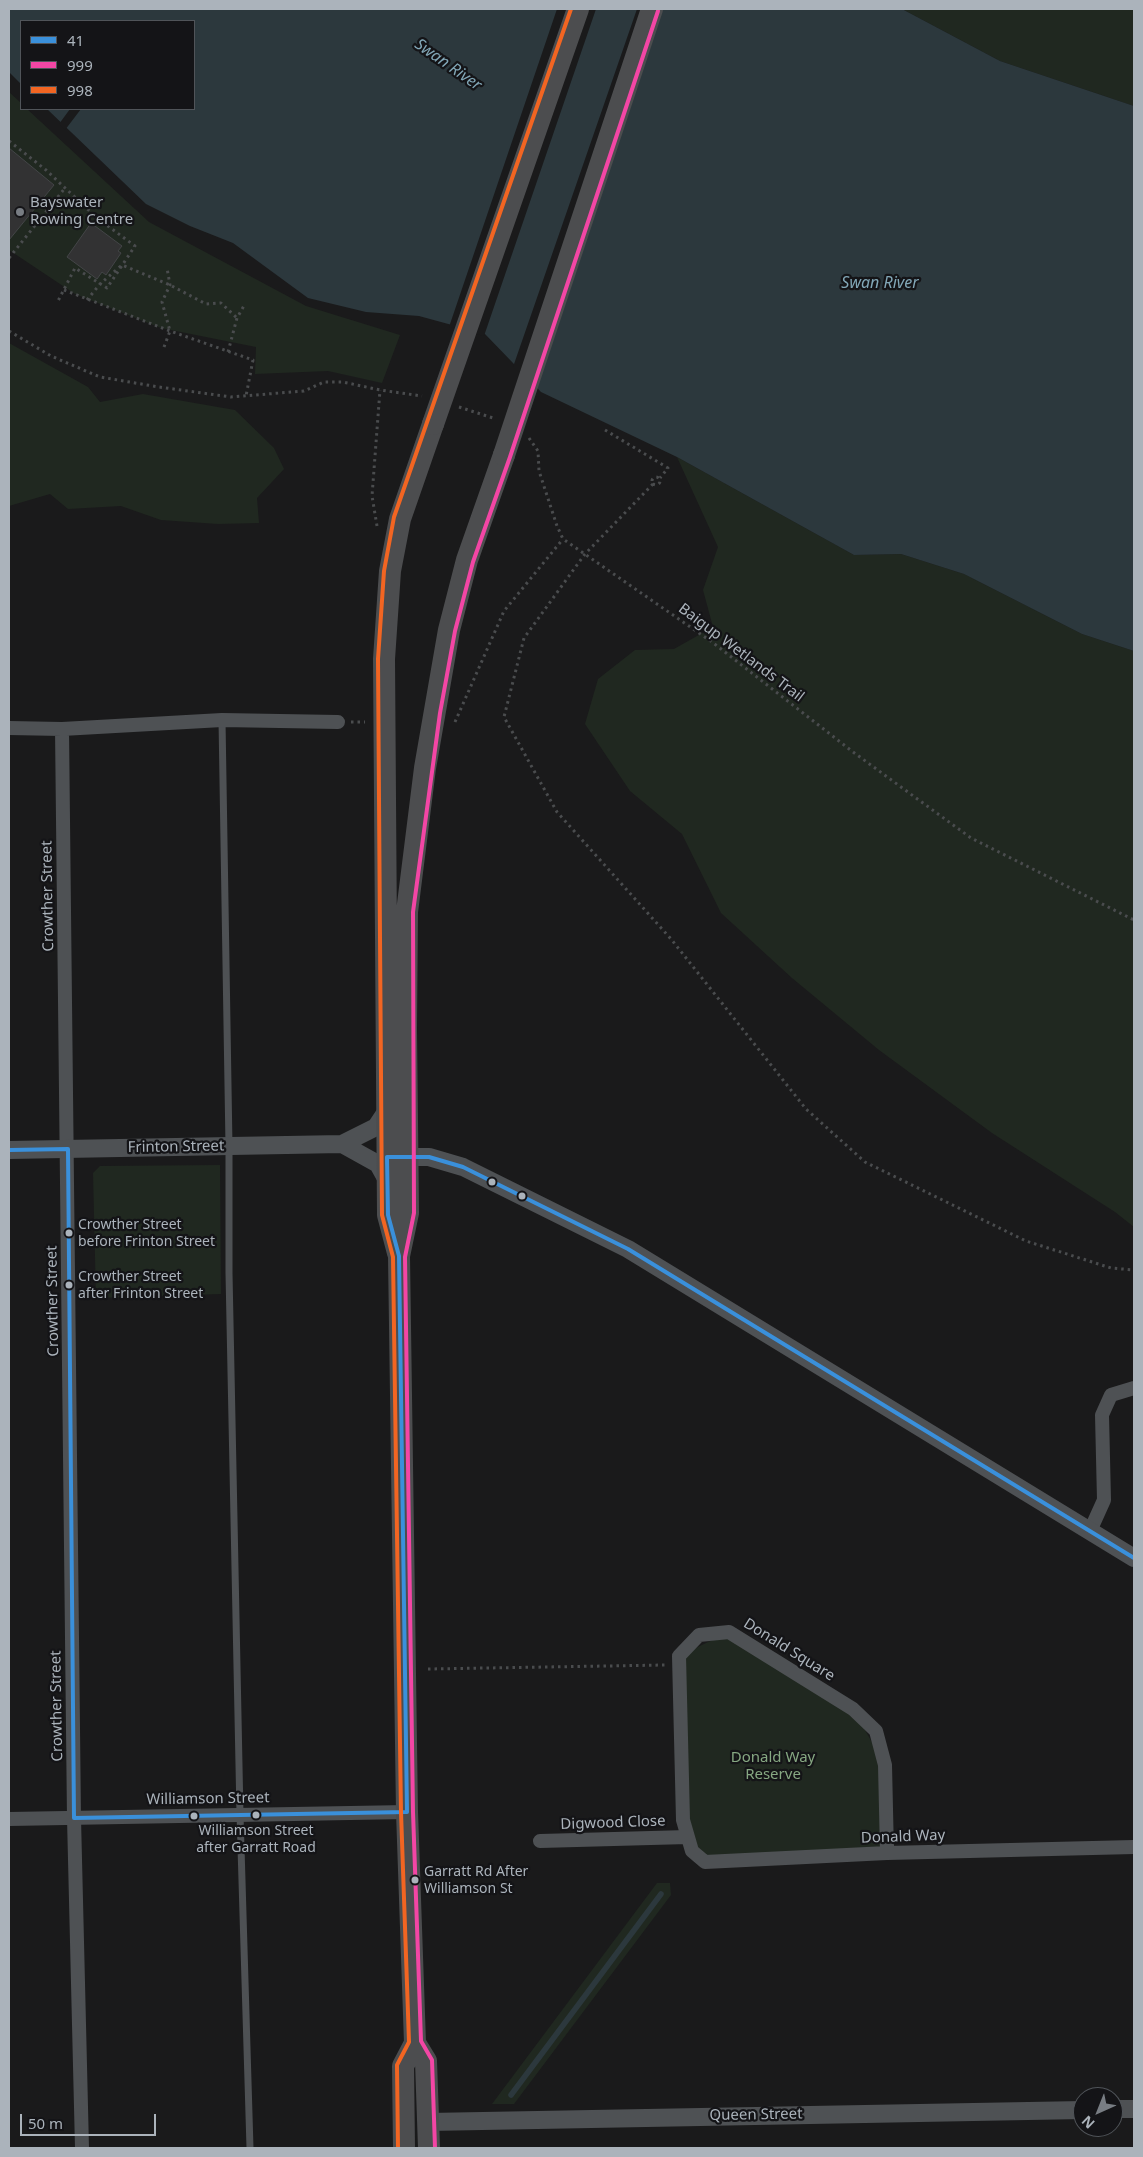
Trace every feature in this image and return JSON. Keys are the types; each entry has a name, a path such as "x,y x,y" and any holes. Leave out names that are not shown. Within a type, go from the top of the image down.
{"main road":[{"path":"429,2148 426,2061 415,2043 407,1812 399,1256 408,1213 398,1157 386,1112 384,659 390,571 400,519 578,9"},
{"path":"399,1256 388,1216 388,1182 398,1157 406,1029 408,912 425,768 449,630 467,560 504,455 652,9"},
{"path":"404,2148 403,2066 415,2043"}],"street":[{"path":"9,728 62,729 222,720 338,722"},
{"name":"Crowther Street","path":"62,729 74,1818 82,2148"},
{"name":"Frinton Street","path":"9,1150 342,1144 376,1127 386,1112"},
{"path":"342,1144 378,1164 388,1182"},
{"path":"398,1157 436,1158 463,1167 628,1249 1134,1558"},
{"path":"1090,1531 1104,1500 1102,1415 1111,1394 1134,1388"},
{"name":"Donald Square","path":"688,1837 683,1820 679,1656 700,1635 729,1632 853,1708 876,1731 884,1765 887,1853"},
{"name":"Williamson Street","path":"9,1819 407,1812"},
{"name":"Digwood Close","path":"540,1841 688,1837"},
{"name":"Donald Way","path":"688,1837 692,1851 705,1862 887,1853 1134,1847"},
{"name":"Queen Street","path":"428,2122 1073,2110"}],"lane":[{"path":"222,720 229,1146 229,1283 240,1814 250,2148"}],"path":[{"path":"9,141 46,170 97,218 135,246 107,288 75,268 58,301"},
{"path":"9,258 65,188"},
{"path":"87,300 100,284 122,265"},
{"path":"122,265 170,285 206,304 220,303 237,318"},
{"path":"164,347 170,331 162,302 170,285 167,268"},
{"path":"64,290 170,331 253,360 246,396"},
{"path":"228,352 237,318 244,304"},
{"path":"9,331 51,356 100,377 159,387 231,397 304,390 324,382 343,382 427,397"},
{"path":"378,531 372,496 380,390"},
{"path":"455,406 501,421"},
{"path":"605,430 668,468 660,478 659,484 653,484"},
{"path":"452,728 504,611 563,539 554,519 539,471 538,451 522,432"},
{"path":"660,478 653,478 653,484 585,554 524,638 504,717 557,812 671,939 806,1110 865,1162 1026,1241 1111,1268 1134,1270"},
{"name":"Baigup Wetlands Trail","path":"563,539 712,642 853,752 971,838 1134,920"},
{"path":"338,722 384,721"},
{"path":"428,1669 680,1665"}],"green space":[{"path":"902,9 1134,9 1134,106 1000,61"},
{"path":"9,92 20,102 20,110 28,110 149,222 306,306 400,335 382,383 328,371 255,374 256,347 161,328 75,294 9,250"},
{"path":"9,343 88,387 100,402 143,394 235,410 274,448 284,469 257,498 259,523 218,524 161,520 121,506 68,509 50,494 9,506"},
{"path":"677,457 854,555 901,554 964,574 1082,634 1134,651 1134,1227 1115,1212 992,1133 879,1050 792,978 721,913 682,834 630,791 585,724 598,679 635,650 674,649 713,627 703,590 718,547"},
{"path":"220,1165 221,1294 96,1298 93,1173 100,1166"},
{"name":"Donald Way Reserve","path":"729,1632 853,1709 885,1765 894,1849 705,1862 683,1820 679,1656"},
{"path":"657,1883 670,1883 671,1895 514,2104 492,2104"}],"water":[{"name":"Swan River","path":"9,9 902,9 1000,61 1134,106 1134,651 1082,634 964,574 901,554 854,555 677,457 541,392 485,334 419,316 366,312 308,298 233,243 190,226 146,204 48,110 195,110 195,20 20,20 20,83 9,72"}],"pier":[{"path":"557,9 596,9 484,336 449,327"},
{"path":"637,9 662,9 532,386 513,367"},
{"path":"69,110 80,110 65,130 59,124"}],"building":[{"name":"Bayswater Rowing Centre","path":"9,148 54,185 9,240"},
{"path":"91,223 122,246 118,251 121,253 106,275 102,272 97,279 67,257"}],"waterway":[{"path":"511,2095 661,1894"}],"transit line":[{"name":"998","path":"398,2148 397,2065 409,2042 401,1812 393,1257 382,1215 378,659 384,571 394,517 571,9"},
{"name":"999","path":"435,2148 432,2060 421,2041 413,1812 405,1257 414,1213 413,912 440,713 455,631 473,562 510,457 658,11"},
{"name":"41","path":"68,1149 74,1818"},
{"name":"41","path":"9,1150 68,1149"},
{"name":"41","path":"407,1812 399,1256 388,1215 387,1157 429,1157 463,1167 628,1249 1134,1558"},
{"name":"41","path":"74,1818 407,1812"}],"place":[{"name":"Bayswater Rowing Centre","path":"20,212"},
{"name":"Crowther Street before Frinton Street","path":"69,1233"},
{"name":"Crowther Street after Frinton Street","path":"69,1285"},
{"name":"Williamson Street after Garratt Road","path":"256,1815"},
{"name":"Garratt Rd After Williamson St","path":"415,1880"}]}
